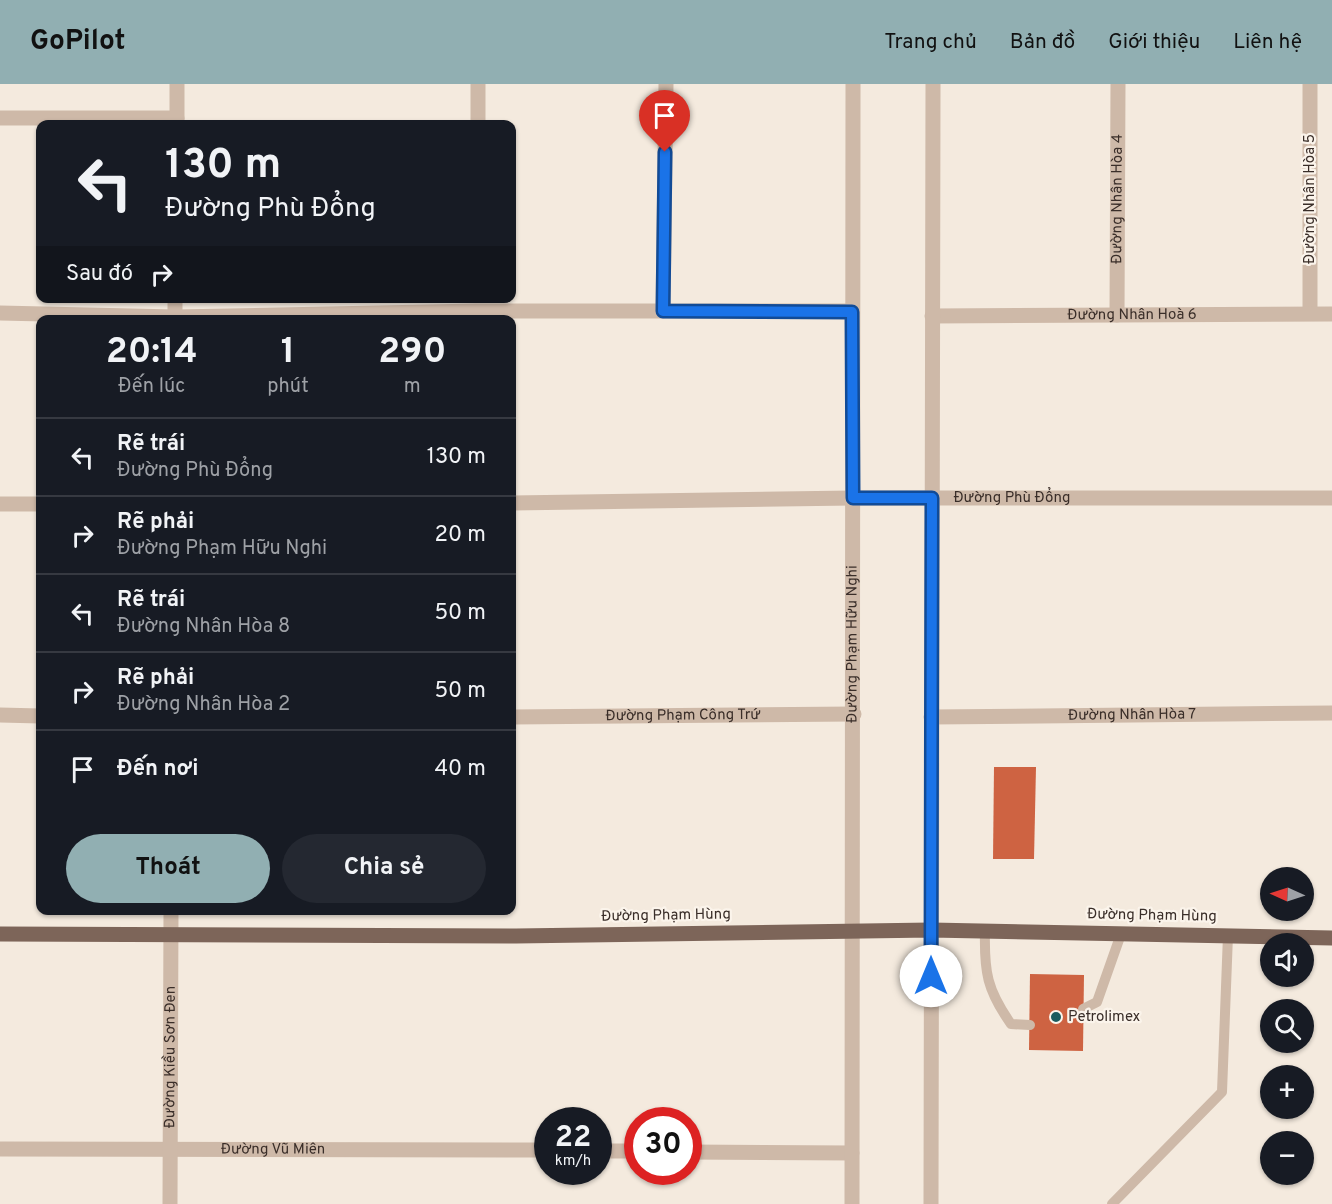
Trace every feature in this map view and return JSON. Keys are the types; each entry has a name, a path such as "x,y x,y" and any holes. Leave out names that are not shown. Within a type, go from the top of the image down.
{"main road":[{"name":"Đường Phạm Hùng","path":"0,934 516,936 931,930 1332,938"}],"street":[{"path":"177,84 177,120"},
{"path":"478,84 478,120"},
{"path":"663,311 666,84"},
{"name":"Đường Phạm Hữu Nghi","path":"852,1204 853,84"},
{"path":"931,1204 933,84"},
{"name":"Đường Nhân Hòa 4","path":"1117,315 1118,84"},
{"name":"Đường Nhân Hòa 5","path":"1310,84 1310,313"},
{"path":"0,118 118,120"},
{"path":"245,315 477,305 663,311 852,312"},
{"path":"0,313 70,315"},
{"name":"Đường Nhân Hoà 6","path":"932,316 1332,314"},
{"name":"Đường Phù Đổng","path":"516,503 853,498 1332,498"},
{"path":"0,504 36,504"},
{"name":"Đường Nhân Hòa 7","path":"931,717 1332,713"},
{"name":"Đường Phạm Công Trứ","path":"516,717 854,714"},
{"path":"0,715 36,716"},
{"name":"Đường Kiều Sơn Đen","path":"170,1204 171,915"},
{"name":"Đường Vũ Miên","path":"0,1149 534,1150"},
{"path":"702,1152 852,1153"}],"lane":[{"path":"985,931 984,968 993,999 1011,1024 1030,1025"},
{"path":"1083,1009 1097,1002 1121,934"},
{"path":"1112,1204 1222,1092 1227,935"}],"building":[{"path":"994,767 1036,767 1034,859 993,859"},
{"name":"Petrolimex","path":"1030,974 1084,975 1083,1051 1029,1050"}],"place":[{"name":"Petrolimex","path":"1056,1017"}],"route":[{"path":"665,152 663,311 852,312 853,498 932,498 931,976"}]}
